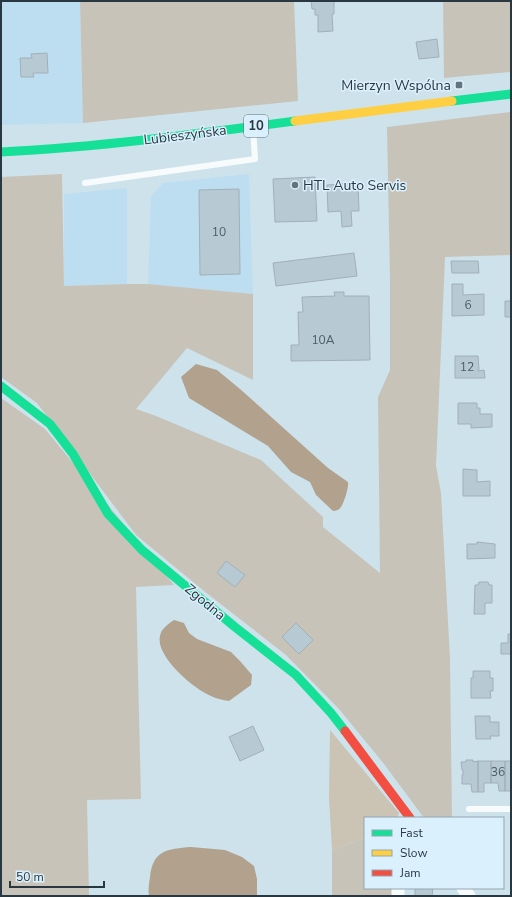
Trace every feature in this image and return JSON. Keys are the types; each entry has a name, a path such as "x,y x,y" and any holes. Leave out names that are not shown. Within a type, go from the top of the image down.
{"street":[{"name":"Lubieszyńska","path":"1,152 89,146 511,94"},
{"name":"Zgodna","path":"1,386 50,424 73,454 108,514 142,550 296,675 331,713 408,817"}],"lane":[{"path":"85,183 255,159 253,127"},
{"path":"469,809 511,809"}],"shaded area":[{"path":"1,1 80,1 83,123 1,125"},
{"path":"80,1 294,1 298,101 83,123"},
{"path":"443,1 511,1 511,72 444,78"},
{"path":"511,112 511,255 445,257 436,466 441,493 450,658 452,817 423,817 384,764 339,709 286,655 204,591 136,535 37,403 1,377 1,177 62,174 64,286 148,284 253,294 253,380 187,348 136,409 261,460 323,517 323,527 380,573 378,397 390,370 387,127"},
{"path":"249,174 253,294 148,284 151,196 163,183"},
{"path":"127,188 127,284 64,286 64,194"},
{"path":"196,364 217,370 328,468 348,482 344,502 340,508 333,511 316,495 310,482 291,472 268,446 189,398 181,377"},
{"path":"1,398 45,429 174,585 136,587 141,799 87,800 89,896 1,896"},
{"path":"174,620 184,623 189,633 197,639 231,652 252,675 251,685 229,701 211,696 186,679 169,662 163,653 160,644 160,636 163,629"},
{"path":"330,730 399,813 397,817 364,817 364,838 332,850 329,798"},
{"path":"364,838 364,889 393,889 393,896 332,896 332,850"},
{"path":"191,847 225,850 242,857 254,866 257,879 257,896 149,896 152,868 154,861 158,856 168,850"}],"building":[{"path":"311,1 334,1 334,14 332,14 333,31 318,32 318,15 315,15 315,9 312,9"},
{"path":"437,39 439,57 419,59 416,42"},
{"path":"47,53 48,73 33,73 34,77 21,77 20,58 32,58 31,54"},
{"path":"315,177 317,221 275,222 273,179"},
{"path":"358,183 359,211 351,211 352,226 342,227 341,211 328,212 327,185"},
{"path":"239,189 240,274 200,275 199,190"},
{"path":"354,253 357,276 276,286 273,263"},
{"path":"451,261 478,261 479,273 452,273"},
{"path":"452,284 463,284 463,295 484,294 484,315 452,316"},
{"path":"334,292 344,292 344,296 369,296 370,360 291,361 291,345 299,345 298,312 303,312 302,297 335,296"},
{"path":"505,301 511,301 511,317 505,317"},
{"path":"455,356 478,356 478,371 484,370 485,378 455,378"},
{"path":"458,403 477,403 477,408 480,408 480,414 492,414 492,427 471,428 471,424 458,424"},
{"path":"463,469 477,470 477,482 490,481 490,496 463,496"},
{"path":"477,542 495,544 495,558 467,559 467,544 477,544"},
{"path":"226,561 245,575 235,587 217,573"},
{"path":"479,582 488,582 489,585 492,585 492,603 485,603 485,614 474,614 475,585 478,585"},
{"path":"296,623 313,640 299,654 282,637"},
{"path":"508,634 511,634 511,654 501,654 501,643 508,643"},
{"path":"473,671 490,671 490,678 493,678 493,691 490,691 491,698 471,698 471,678 473,678"},
{"path":"475,716 490,716 490,722 499,722 499,736 490,736 491,739 476,739"},
{"path":"253,726 264,750 240,761 229,737"},
{"path":"466,760 473,760 473,762 478,761 478,792 472,792 471,784 462,784 463,770 461,762 466,762"},
{"path":"478,761 491,761 491,783 484,783 484,792 478,792"},
{"path":"491,761 505,761 505,791 499,791 498,783 491,783"},
{"path":"505,761 511,761 511,791 505,791"},
{"path":"415,889 433,889 432,896 415,896"}],"traffic: fast":[{"path":"452,101 511,94"},
{"path":"1,152 112,143 295,121"},
{"path":"1,386 50,424 73,454 108,514 142,550 296,675 331,713 345,731"}],"traffic: slow":[{"path":"295,121 452,101"}],"traffic: jam":[{"path":"345,731 409,817"}],"place":[{"name":"Mierzyn Wspólna","path":"459,85"},
{"name":"HTL Auto Servis","path":"295,185"}]}
